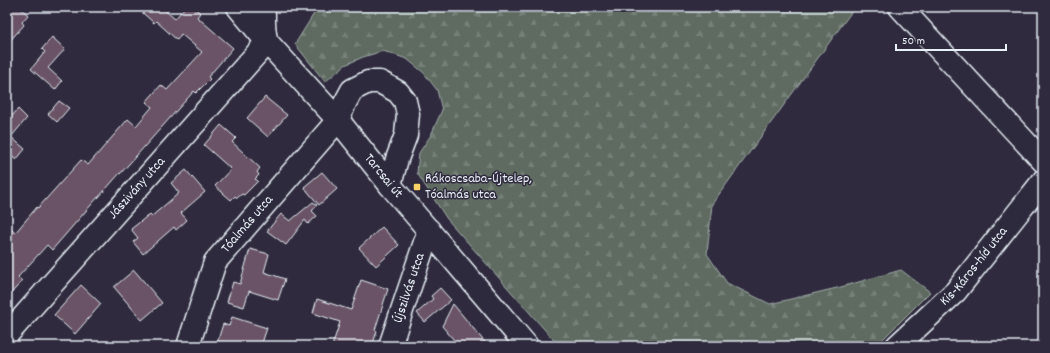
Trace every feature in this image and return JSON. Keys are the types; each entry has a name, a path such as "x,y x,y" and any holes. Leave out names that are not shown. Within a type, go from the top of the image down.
{"street":[{"name":"Tarcsai út","path":"238,7 267,42 338,120 390,185 528,346"},
{"path":"264,7 265,37 267,42"},
{"path":"900,7 1043,161"},
{"name":"Jászivány utca","path":"7,335 267,42"},
{"name":"Tóalmás utca","path":"188,346 215,262 338,120 352,90 368,82 380,82 398,92 405,101 408,114 406,135 397,159 390,185"},
{"name":"Kis-Káros-híd utca","path":"897,346 956,291 1043,181"},
{"name":"Újszilvás utca","path":"390,346 429,230"}],"green space":[{"path":"323,7 386,9 404,7 855,7 712,204 707,254 727,283 770,304 841,287 901,270 930,292 876,346 559,346 447,219 417,173 419,153 431,135 442,110 437,90 424,73 407,59 383,51 363,57 345,65 325,82 295,44 315,12"}],"building":[{"path":"7,7 19,7 28,15 22,22 24,25 7,44"},
{"path":"136,7 161,7 175,19 185,7 194,7 200,13 197,17 233,48 208,77 210,79 196,93 194,91 52,250 47,245 18,277 22,281 7,298 7,225 15,233 81,160 88,165 128,119 136,126 152,107 146,102 161,85 167,90 202,52 181,34 177,40 156,21 154,23"},
{"path":"52,37 65,49 48,68 62,81 55,90 31,69 45,52 42,49"},
{"path":"265,97 287,115 268,137 247,118"},
{"path":"59,101 69,108 57,122 48,114"},
{"path":"18,109 27,118 11,137 25,149 16,160 7,152 7,122"},
{"path":"221,125 236,138 232,142 260,168 257,172 259,175 255,179 258,181 244,195 242,194 237,198 235,196 231,200 215,186 231,169 204,145"},
{"path":"186,170 205,192 181,213 187,220 176,230 174,227 143,254 133,242 138,238 131,229 150,214 152,216 179,193 171,183"},
{"path":"322,172 337,189 319,205 304,187"},
{"path":"313,202 317,205 312,211 317,216 308,224 305,220 286,245 267,231 281,214 290,221"},
{"path":"382,227 399,245 376,266 359,248"},
{"path":"250,249 269,254 264,272 285,279 278,300 249,291 244,307 227,302 233,282 240,284"},
{"path":"134,270 162,303 142,320 114,287"},
{"path":"361,280 388,289 375,330 377,331 372,346 332,346 340,322 313,313 317,299 351,310"},
{"path":"81,285 101,304 75,334 54,315"},
{"path":"440,288 451,300 425,322 417,313 433,299 431,296"},
{"path":"453,304 488,346 459,346 442,326"},
{"path":"232,317 267,328 261,346 216,346 223,324 229,326"}],"place":[{"name":"Rákoscsaba-Újtelep, Tóalmás utca","path":"417,187"}]}
